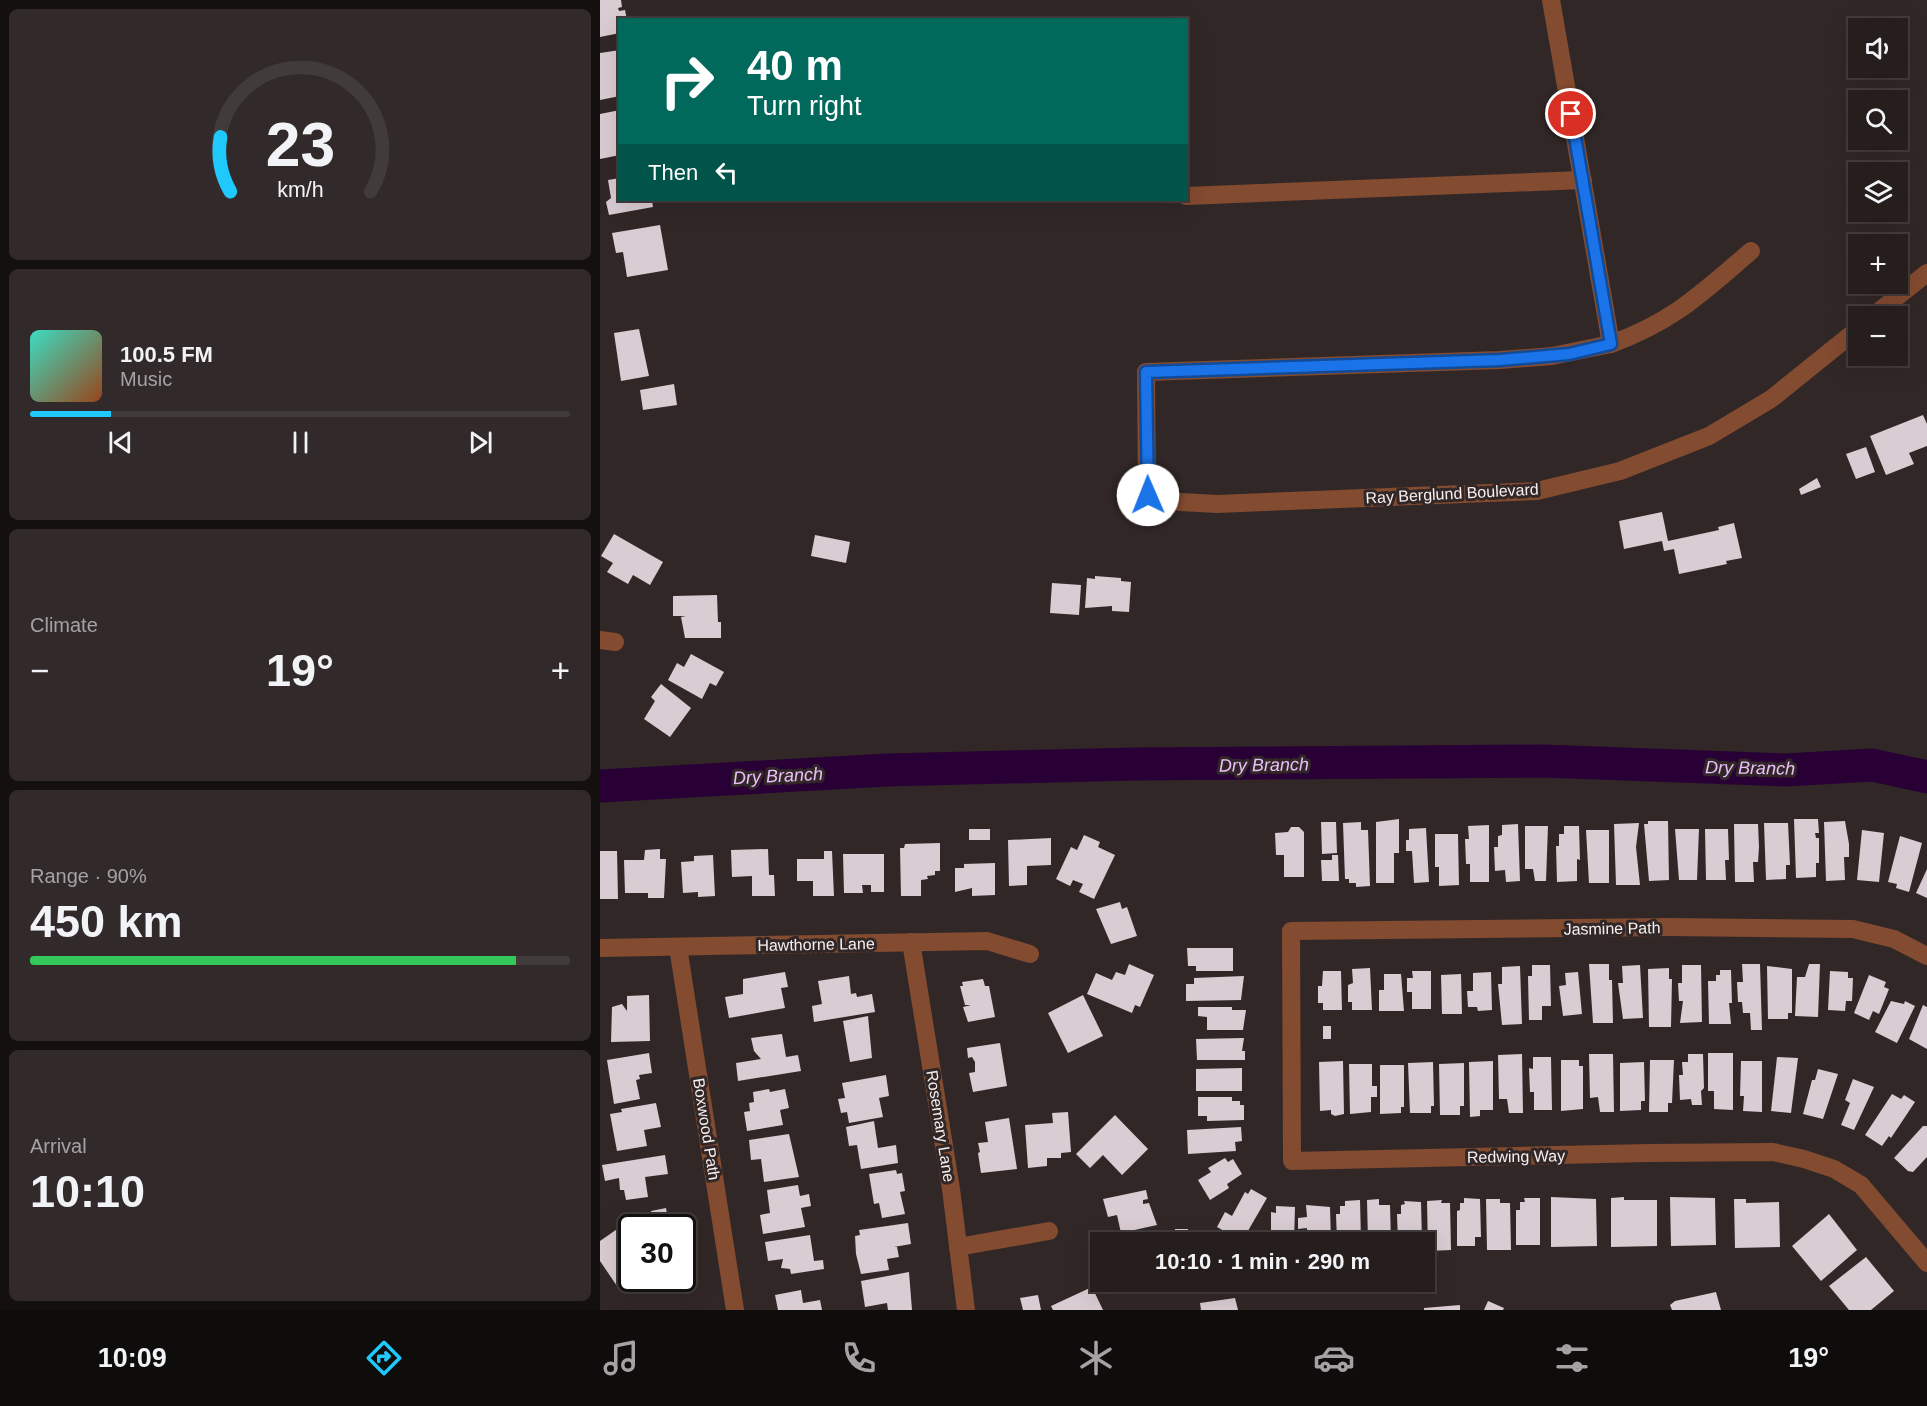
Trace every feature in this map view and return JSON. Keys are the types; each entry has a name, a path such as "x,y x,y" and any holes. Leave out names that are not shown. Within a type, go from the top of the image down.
{"street":[{"path":"1551,0 1611,344 1648,331 1682,311 1751,250"},
{"path":"1188,196 1583,180"},
{"path":"1886,306 1927,273"},
{"name":"Ray Berglund Boulevard","path":"1611,344 1574,353 1500,360 1146,372 1148,495 1180,502 1217,504 1537,491 1620,471 1709,436 1771,399 1848,336"},
{"name":"Jasmine Path","path":"1291,931 1668,927 1853,929 1894,939 1927,956"},
{"name":"Redwing Way","path":"1291,931 1292,1161 1648,1152 1773,1152 1834,1169 1861,1185 1927,1263"},
{"name":"Hawthorne Lane","path":"600,948 987,941 1030,954"},
{"name":"Rosemary Lane","path":"911,942 951,1189 966,1310"},
{"name":"Boxwood Path","path":"678,947 735,1310"},
{"path":"958,1247 1049,1231"}],"building":[{"path":"600,0 621,0 622,7 618,8 619,11 625,10 627,18 618,18 618,33 600,37"},
{"path":"618,50 618,96 600,100 600,53"},
{"path":"618,110 618,155 600,159 600,114"},
{"path":"618,178 618,201 652,201 653,207 609,215 606,202 611,198 608,180"},
{"path":"660,225 668,270 627,277 623,252 616,253 612,233"},
{"path":"639,329 649,376 621,381 614,333"},
{"path":"674,384 677,405 643,410 640,390"},
{"path":"1923,415 1927,424 1927,446 1909,453 1914,464 1886,475 1870,436"},
{"path":"1866,447 1875,472 1856,479 1846,454"},
{"path":"1817,478 1821,487 1801,495 1799,489"},
{"path":"1662,512 1668,541 1719,530 1718,527 1734,523 1742,558 1726,561 1727,564 1679,574 1674,549 1664,551 1662,541 1624,549 1619,521"},
{"path":"614,534 663,562 650,585 633,575 628,584 607,572 613,563 601,556"},
{"path":"815,535 850,542 846,563 811,556"},
{"path":"1095,576 1121,578 1121,581 1131,582 1129,612 1112,611 1112,606 1085,608 1087,578 1095,579"},
{"path":"1052,583 1081,585 1079,615 1050,613"},
{"path":"717,595 721,638 685,638 681,617 686,616 673,616 673,596"},
{"path":"691,654 724,672 716,686 710,683 702,699 668,680 677,663 684,667"},
{"path":"661,684 691,708 670,737 644,719 655,701 651,697"},
{"path":"1399,819 1399,853 1394,853 1394,883 1376,883 1376,822"},
{"path":"1794,819 1818,819 1819,833 1815,833 1816,838 1819,838 1819,863 1816,863 1816,877 1796,878"},
{"path":"1648,821 1668,821 1669,880 1649,881 1644,824 1648,824"},
{"path":"1845,821 1849,857 1844,857 1845,880 1826,881 1824,822"},
{"path":"1321,822 1336,822 1337,853 1322,854"},
{"path":"1361,822 1361,830 1368,830 1370,886 1356,887 1356,883 1349,883 1349,879 1345,879 1343,823"},
{"path":"1639,823 1636,847 1640,885 1616,885 1614,824"},
{"path":"1764,823 1788,823 1790,865 1786,865 1786,879 1766,880"},
{"path":"1518,824 1520,881 1506,882 1505,870 1495,871 1494,847 1498,847 1498,836 1502,835 1502,825"},
{"path":"1734,824 1758,824 1758,862 1753,862 1754,882 1735,882"},
{"path":"1489,825 1489,882 1470,882 1470,864 1466,864 1465,839 1469,839 1468,826"},
{"path":"1525,826 1548,826 1546,881 1535,881 1533,869 1525,869"},
{"path":"1564,826 1579,826 1580,860 1577,859 1577,881 1557,882 1556,846 1559,846 1559,834 1564,834"},
{"path":"1291,827 1299,827 1304,832 1304,877 1284,877 1284,855 1276,855 1275,833 1288,832"},
{"path":"1426,828 1429,882 1414,883 1412,851 1406,851 1406,840 1409,840 1409,829"},
{"path":"969,829 990,829 990,840 969,840"},
{"path":"1675,829 1699,829 1697,880 1679,880"},
{"path":"1705,829 1728,829 1729,860 1725,860 1726,880 1706,880"},
{"path":"1586,830 1609,830 1609,883 1589,883"},
{"path":"1862,830 1884,833 1879,882 1857,880"},
{"path":"1435,834 1458,834 1459,885 1439,886 1439,867 1435,867"},
{"path":"1084,835 1100,842 1098,847 1115,855 1094,899 1079,892 1083,884 1073,880 1070,886 1056,879 1071,847 1077,850"},
{"path":"1900,836 1922,843 1909,892 1896,888 1897,884 1888,882"},
{"path":"1051,838 1051,865 1027,866 1027,885 1009,886 1008,840"},
{"path":"940,843 940,871 935,871 935,875 921,880 921,896 901,896 900,848 904,848 905,844"},
{"path":"660,849 660,859 666,859 664,898 648,898 648,893 625,893 624,860 644,860 645,850"},
{"path":"768,849 769,875 774,875 775,896 752,896 752,876 732,877 731,850"},
{"path":"600,851 617,851 618,899 600,899"},
{"path":"824,851 832,851 834,896 813,896 813,881 797,881 797,859 824,859"},
{"path":"843,854 884,854 884,892 871,892 871,885 862,885 863,893 844,893"},
{"path":"713,855 715,896 698,897 698,892 683,893 681,862 694,861 694,856"},
{"path":"1332,855 1338,855 1339,881 1322,881 1321,860 1332,860"},
{"path":"995,863 995,895 972,896 972,888 955,892 955,868 964,868 964,864"},
{"path":"1927,869 1927,898 1916,893"},
{"path":"1120,902 1122,909 1127,907 1137,936 1111,944 1096,909"},
{"path":"1187,948 1233,948 1233,971 1196,971 1196,966 1188,966"},
{"path":"1129,964 1154,975 1140,1007 1135,1005 1132,1013 1087,994 1096,973 1112,980 1116,972 1125,975"},
{"path":"1589,964 1609,964 1609,980 1612,980 1613,1023 1593,1023"},
{"path":"1742,964 1760,964 1762,1030 1751,1030 1750,1013 1743,1013 1742,1002 1738,1002 1737,982 1743,982"},
{"path":"1809,964 1820,964 1818,1017 1795,1016 1797,977 1805,977"},
{"path":"1532,965 1550,965 1551,1006 1542,1006 1542,1020 1529,1020 1528,976 1532,976"},
{"path":"1640,965 1643,1018 1623,1019 1618,983 1623,983 1622,966"},
{"path":"1682,965 1701,965 1702,1022 1680,1023 1683,1001 1679,1001 1678,983 1682,983"},
{"path":"1520,966 1522,1024 1502,1025 1498,984 1502,984 1502,967"},
{"path":"1767,966 1792,969 1792,1013 1788,1013 1788,1019 1768,1019"},
{"path":"1370,968 1372,1010 1352,1010 1352,1002 1348,1002 1348,985 1353,983 1352,969"},
{"path":"1669,968 1669,979 1672,979 1671,1027 1649,1027 1648,969"},
{"path":"1720,970 1731,970 1732,1003 1729,1003 1731,1024 1709,1024 1708,981 1716,981 1716,975 1720,975"},
{"path":"1323,971 1341,971 1342,1010 1323,1010 1323,1003 1318,1003 1318,986 1322,986"},
{"path":"1412,971 1431,971 1431,1009 1412,1009 1412,992 1407,992 1407,978 1413,978"},
{"path":"1830,971 1848,972 1848,978 1853,978 1852,1001 1846,1001 1845,1011 1828,1010"},
{"path":"785,972 788,987 781,988 785,1008 729,1018 725,997 743,994 743,979"},
{"path":"1491,972 1492,1010 1478,1011 1477,1007 1468,1007 1467,991 1473,991 1473,973"},
{"path":"1578,972 1582,1014 1563,1016 1559,986 1566,985 1565,973"},
{"path":"1384,974 1401,974 1404,1011 1379,1011 1379,990 1384,990"},
{"path":"1461,974 1462,1014 1442,1014 1441,975"},
{"path":"1869,975 1886,982 1884,987 1889,989 1879,1014 1873,1011 1869,1020 1854,1013"},
{"path":"849,976 851,994 856,993 857,997 872,994 875,1012 814,1022 812,1006 822,1004 818,981"},
{"path":"1244,976 1241,1000 1186,1001 1186,984 1194,984 1194,978"},
{"path":"983,979 985,986 989,986 995,1017 968,1022 963,1007 971,1005 965,1005 960,986 963,986 962,982"},
{"path":"649,995 650,1041 611,1042 612,1007 622,1004 627,1011 627,996"},
{"path":"1083,995 1103,1036 1068,1053 1048,1013"},
{"path":"1891,1001 1904,1004 1905,1001 1915,1006 1897,1043 1875,1032"},
{"path":"1923,1005 1927,1007 1927,1049 1909,1039"},
{"path":"1198,1007 1232,1007 1232,1010 1246,1010 1243,1030 1207,1030 1207,1017 1198,1016"},
{"path":"868,1016 872,1058 850,1062 843,1021"},
{"path":"1323,1026 1331,1026 1331,1039 1323,1039"},
{"path":"782,1034 786,1057 798,1055 801,1071 738,1081 736,1063 761,1059 754,1051 751,1038"},
{"path":"1244,1038 1242,1051 1245,1051 1245,1060 1197,1060 1196,1039"},
{"path":"1000,1043 1007,1086 973,1092 969,1073 975,1072 975,1062 972,1057 968,1058 967,1048"},
{"path":"649,1053 652,1073 639,1075 640,1079 636,1080 640,1099 614,1104 607,1060"},
{"path":"1708,1053 1733,1053 1733,1110 1714,1109 1714,1091 1708,1091"},
{"path":"1522,1054 1523,1113 1509,1113 1507,1099 1499,1099 1498,1055"},
{"path":"1589,1054 1613,1054 1614,1112 1600,1112 1598,1097 1590,1098"},
{"path":"1688,1054 1703,1054 1702,1105 1692,1105 1691,1099 1680,1100 1679,1075 1683,1075 1682,1062 1688,1062"},
{"path":"1533,1057 1551,1057 1552,1110 1534,1110 1534,1092 1530,1092 1529,1068 1533,1069"},
{"path":"1777,1057 1798,1058 1791,1113 1771,1111"},
{"path":"1561,1060 1579,1060 1579,1066 1583,1066 1583,1109 1561,1111"},
{"path":"1650,1060 1674,1060 1672,1103 1668,1103 1668,1112 1649,1112"},
{"path":"1343,1061 1344,1114 1335,1116 1331,1114 1331,1110 1320,1111 1319,1062"},
{"path":"1493,1061 1493,1110 1480,1110 1480,1116 1470,1117 1469,1062"},
{"path":"1741,1061 1762,1061 1762,1112 1743,1111 1744,1096 1740,1096"},
{"path":"1433,1062 1434,1106 1431,1106 1431,1113 1410,1113 1408,1063"},
{"path":"1644,1062 1645,1101 1641,1101 1641,1110 1620,1111 1620,1063"},
{"path":"1464,1063 1464,1106 1460,1106 1460,1115 1440,1115 1439,1064"},
{"path":"1349,1064 1372,1064 1372,1086 1377,1086 1377,1097 1371,1097 1371,1112 1350,1114"},
{"path":"1380,1065 1404,1065 1404,1107 1401,1107 1401,1113 1380,1114"},
{"path":"1242,1068 1242,1091 1196,1091 1196,1069"},
{"path":"1818,1069 1838,1074 1823,1119 1803,1114 1812,1080 1815,1080"},
{"path":"886,1075 889,1096 879,1098 883,1117 849,1123 847,1112 841,1113 838,1099 845,1098 842,1083"},
{"path":"1853,1079 1874,1087 1854,1130 1841,1125 1850,1103 1845,1100"},
{"path":"769,1089 770,1092 785,1089 789,1108 780,1110 783,1125 747,1131 744,1112 750,1111 749,1103 754,1102 753,1092"},
{"path":"1892,1094 1901,1099 1904,1095 1915,1102 1891,1138 1889,1136 1882,1146 1865,1135"},
{"path":"1198,1097 1232,1097 1232,1101 1240,1101 1240,1105 1244,1105 1244,1120 1207,1121 1207,1116 1198,1116"},
{"path":"656,1103 661,1127 644,1130 647,1146 617,1151 610,1114 622,1112 621,1109"},
{"path":"1068,1112 1071,1152 1061,1153 1061,1158 1047,1158 1047,1166 1028,1168 1025,1125 1053,1123 1052,1113"},
{"path":"1115,1115 1148,1149 1122,1175 1103,1155 1090,1168 1076,1154"},
{"path":"1009,1118 1017,1169 981,1173 978,1143 988,1142 985,1122"},
{"path":"874,1121 878,1148 896,1145 898,1163 861,1169 857,1145 849,1146 846,1127"},
{"path":"1923,1126 1927,1126 1927,1157 1913,1172 1908,1171 1894,1158"},
{"path":"1241,1127 1242,1141 1235,1142 1236,1151 1188,1154 1187,1130"},
{"path":"789,1134 799,1177 764,1182 761,1159 751,1160 749,1140"},
{"path":"665,1155 668,1174 645,1177 648,1197 626,1200 624,1190 620,1190 619,1178 605,1181 602,1165"},
{"path":"1225,1158 1228,1162 1233,1159 1242,1174 1227,1184 1229,1188 1210,1200 1198,1180 1211,1172 1208,1168"},
{"path":"896,1170 897,1174 902,1173 905,1191 900,1192 905,1214 882,1218 879,1203 874,1204 869,1174"},
{"path":"798,1185 800,1196 809,1194 811,1206 801,1208 805,1227 763,1234 760,1215 770,1213 767,1190"},
{"path":"1251,1189 1267,1198 1247,1232 1226,1232 1217,1227 1225,1212 1232,1216 1245,1192 1248,1194"},
{"path":"1146,1190 1148,1199 1143,1200 1143,1204 1149,1203 1157,1225 1121,1232 1117,1215 1108,1217 1103,1199"},
{"path":"1551,1197 1596,1199 1597,1246 1551,1247"},
{"path":"1624,1197 1624,1200 1657,1200 1657,1246 1611,1247 1611,1198"},
{"path":"1670,1197 1715,1198 1716,1245 1671,1246"},
{"path":"1464,1198 1480,1199 1481,1237 1475,1237 1475,1246 1457,1246 1457,1211 1460,1210 1460,1203 1464,1203"},
{"path":"1524,1198 1540,1198 1540,1245 1516,1245 1516,1210 1520,1210 1520,1202 1525,1202"},
{"path":"1379,1199 1379,1205 1390,1205 1391,1232 1368,1232 1367,1200"},
{"path":"1486,1199 1500,1199 1500,1203 1510,1203 1511,1250 1487,1250"},
{"path":"1734,1199 1746,1199 1746,1203 1779,1202 1780,1247 1735,1248"},
{"path":"1360,1200 1361,1232 1337,1232 1336,1214 1340,1214 1340,1206 1345,1206 1345,1201"},
{"path":"1442,1200 1441,1203 1450,1203 1451,1250 1435,1251 1435,1232 1428,1232 1427,1201"},
{"path":"1404,1201 1421,1202 1422,1232 1398,1232 1397,1214 1401,1214 1401,1205 1405,1204"},
{"path":"1306,1205 1330,1207 1331,1232 1307,1232 1307,1228 1298,1229 1298,1218 1307,1217"},
{"path":"1276,1206 1295,1207 1294,1232 1271,1232 1271,1212 1276,1213"},
{"path":"666,1208 667,1214 652,1214 651,1211"},
{"path":"1829,1214 1857,1250 1821,1281 1792,1246"},
{"path":"908,1223 911,1244 894,1247 897,1247 899,1257 887,1259 889,1270 861,1274 856,1254 855,1236 860,1235 859,1230"},
{"path":"618,1228 618,1288 600,1261 600,1241"},
{"path":"1175,1229 1188,1229 1188,1232 1175,1232"},
{"path":"810,1235 814,1261 823,1260 824,1269 791,1274 790,1269 781,1268 783,1259 768,1261 765,1242"},
{"path":"1866,1257 1894,1291 1871,1310 1849,1310 1829,1286"},
{"path":"909,1272 912,1310 888,1310 887,1303 865,1307 861,1281"},
{"path":"1090,1288 1090,1292 1094,1292 1103,1310 1053,1310 1051,1306"},
{"path":"801,1290 803,1303 820,1300 822,1310 778,1310 775,1295"},
{"path":"1716,1292 1721,1310 1672,1310 1670,1305 1675,1301"},
{"path":"1038,1295 1041,1310 1023,1310 1020,1298"},
{"path":"1235,1298 1238,1310 1201,1310 1200,1303"},
{"path":"1488,1301 1504,1308 1503,1310 1484,1310"},
{"path":"1460,1305 1460,1310 1424,1310 1424,1308"}],"waterway":[{"name":"Dry Branch","path":"600,786 887,770 1135,764 1543,761 1786,770 1872,765 1927,777"}],"route":[{"path":"1148,495 1146,372 1500,360 1585,352 1611,344 1571,114"}]}
